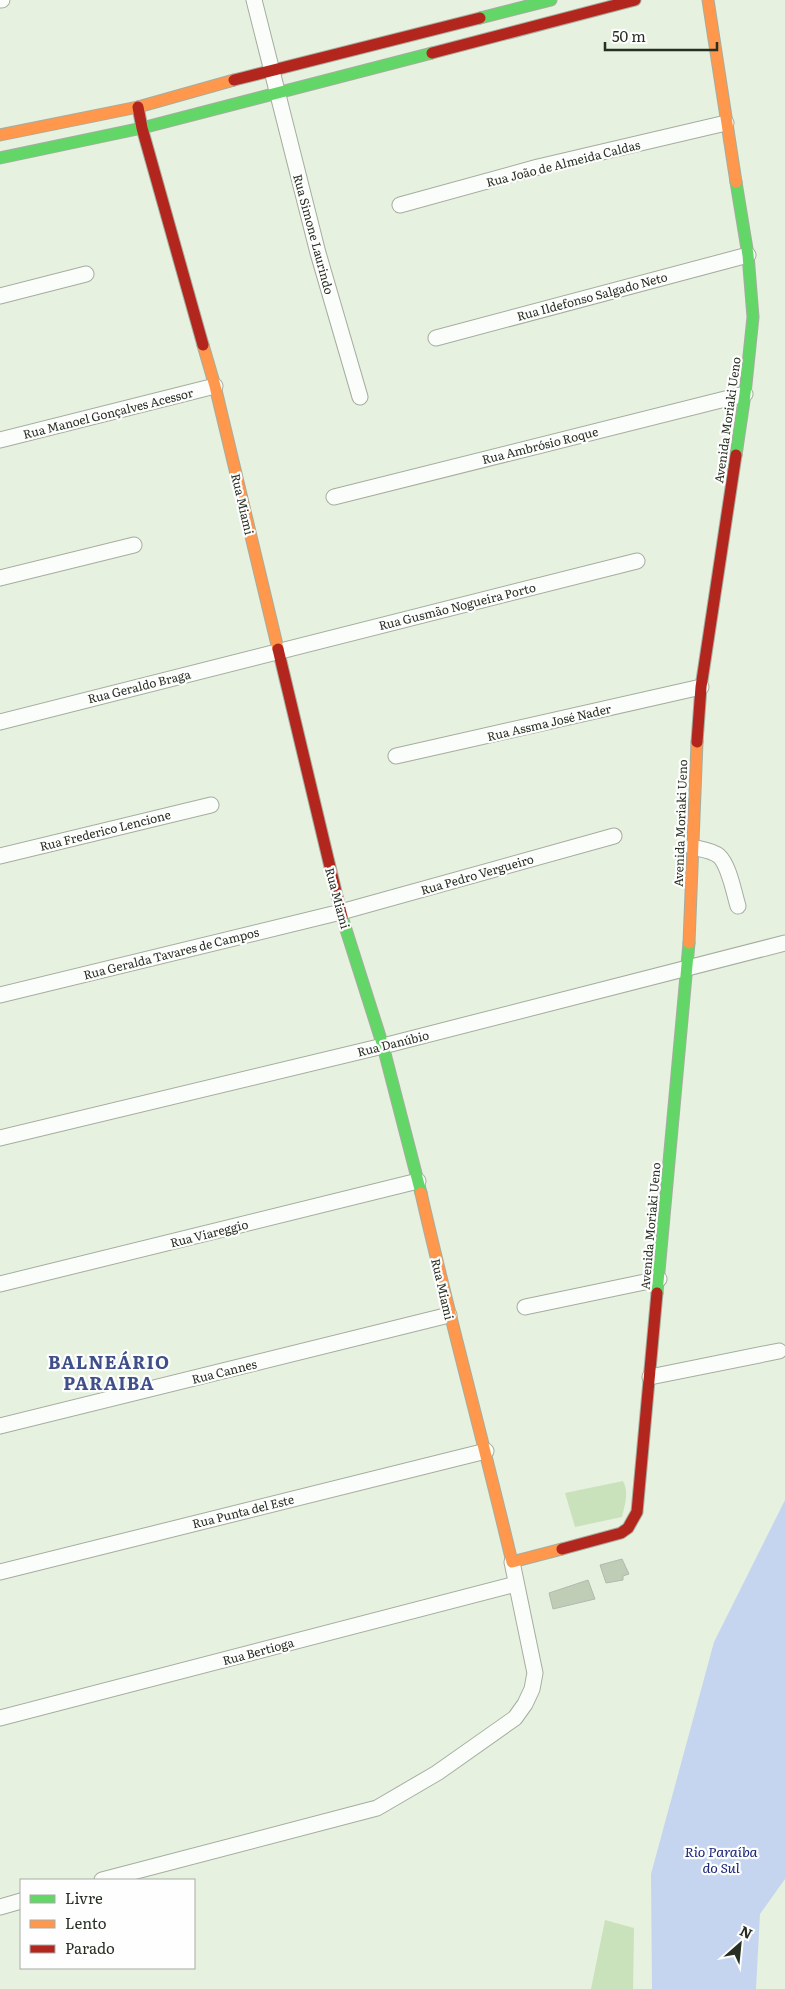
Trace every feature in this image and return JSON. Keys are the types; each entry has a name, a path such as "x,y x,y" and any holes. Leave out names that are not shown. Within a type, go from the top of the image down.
{"street":[{"name":"Rua Simone Laurindo","path":"254,0 318,253 360,397"},
{"path":"0,135 138,107 272,70 551,0"},
{"path":"0,158 142,128 635,0"},
{"name":"Avenida Moriaki Ueno","path":"512,1562 621,1533 628,1528 636,1512 688,967 692,847 701,688 745,394 752,318 752,292 748,256 708,0"},
{"name":"Rua Miami","path":"106,1879 377,1808 437,1773 515,1718 525,1704 532,1689 535,1673 486,1451 449,1315 418,1181 383,1046 341,912 215,386 142,128 138,107"},
{"name":"Rua João de Almeida Caldas","path":"400,206 538,167 726,123"},
{"name":"Rua Ildefonso Salgado Neto","path":"436,338 748,256"},
{"path":"0,296 86,274"},
{"name":"Rua Manoel Gonçalves Acessor","path":"0,440 215,386"},
{"name":"Rua Ambrósio Roque","path":"334,497 745,394"},
{"path":"0,578 134,545"},
{"name":"Rua Gusmão Nogueira Porto","path":"277,651 637,561"},
{"name":"Rua Geraldo Braga","path":"0,722 277,651"},
{"name":"Rua Assma José Nader","path":"396,756 701,688"},
{"name":"Rua Frederico Lencione","path":"0,856 210,805"},
{"name":"Rua Pedro Vergueiro","path":"341,912 614,836"},
{"path":"692,847 713,852 719,856 724,864 738,906"},
{"name":"Rua Geralda Tavares de Campos","path":"0,995 341,912"},
{"name":"Rua Danúbio","path":"0,1138 383,1046 785,943"},
{"name":"Rua Viareggio","path":"0,1284 418,1181"},
{"path":"525,1307 659,1279"},
{"name":"Rua Cannes","path":"0,1426 449,1315"},
{"path":"650,1377 779,1351"},
{"name":"Rua Punta del Este","path":"0,1572 486,1451"},
{"name":"Rua Bertioga","path":"0,1718 516,1584"},
{"path":"0,1907 20,1901"}],"green space":[{"path":"623,1481 626,1494 622,1517 575,1527 565,1493"},
{"path":"605,1920 634,1928 633,1989 591,1989"}],"water":[{"name":"Rio Paraíba do Sul","path":"785,1500 785,1879 760,1914 756,1989 652,1989 651,1874 714,1642"}],"building":[{"path":"622,1559 629,1574 623,1576 623,1580 606,1583 600,1565"},
{"path":"588,1580 595,1599 553,1609 549,1593"}],"traffic: fast":[{"path":"480,18 551,0"},
{"path":"0,158 142,128 432,53"},
{"path":"736,182 748,255 753,317 736,455"},
{"path":"342,917 383,1046 421,1193"},
{"path":"657,1293 689,943"}],"traffic: slow":[{"path":"708,0 736,182"},
{"path":"0,135 138,107 234,80"},
{"path":"203,345 215,386 278,649"},
{"path":"689,943 697,742"},
{"path":"421,1193 512,1562 562,1549"}],"traffic: jam":[{"path":"432,53 635,0"},
{"path":"234,80 480,18"},
{"path":"138,107 142,128 203,345"},
{"path":"697,742 701,687 736,455"},
{"path":"278,649 342,917"},
{"path":"562,1549 621,1533 628,1528 637,1512 657,1293"}],"district":[{"name":"BALNEÁRIO PARAIBA","path":"109,1371"}]}
